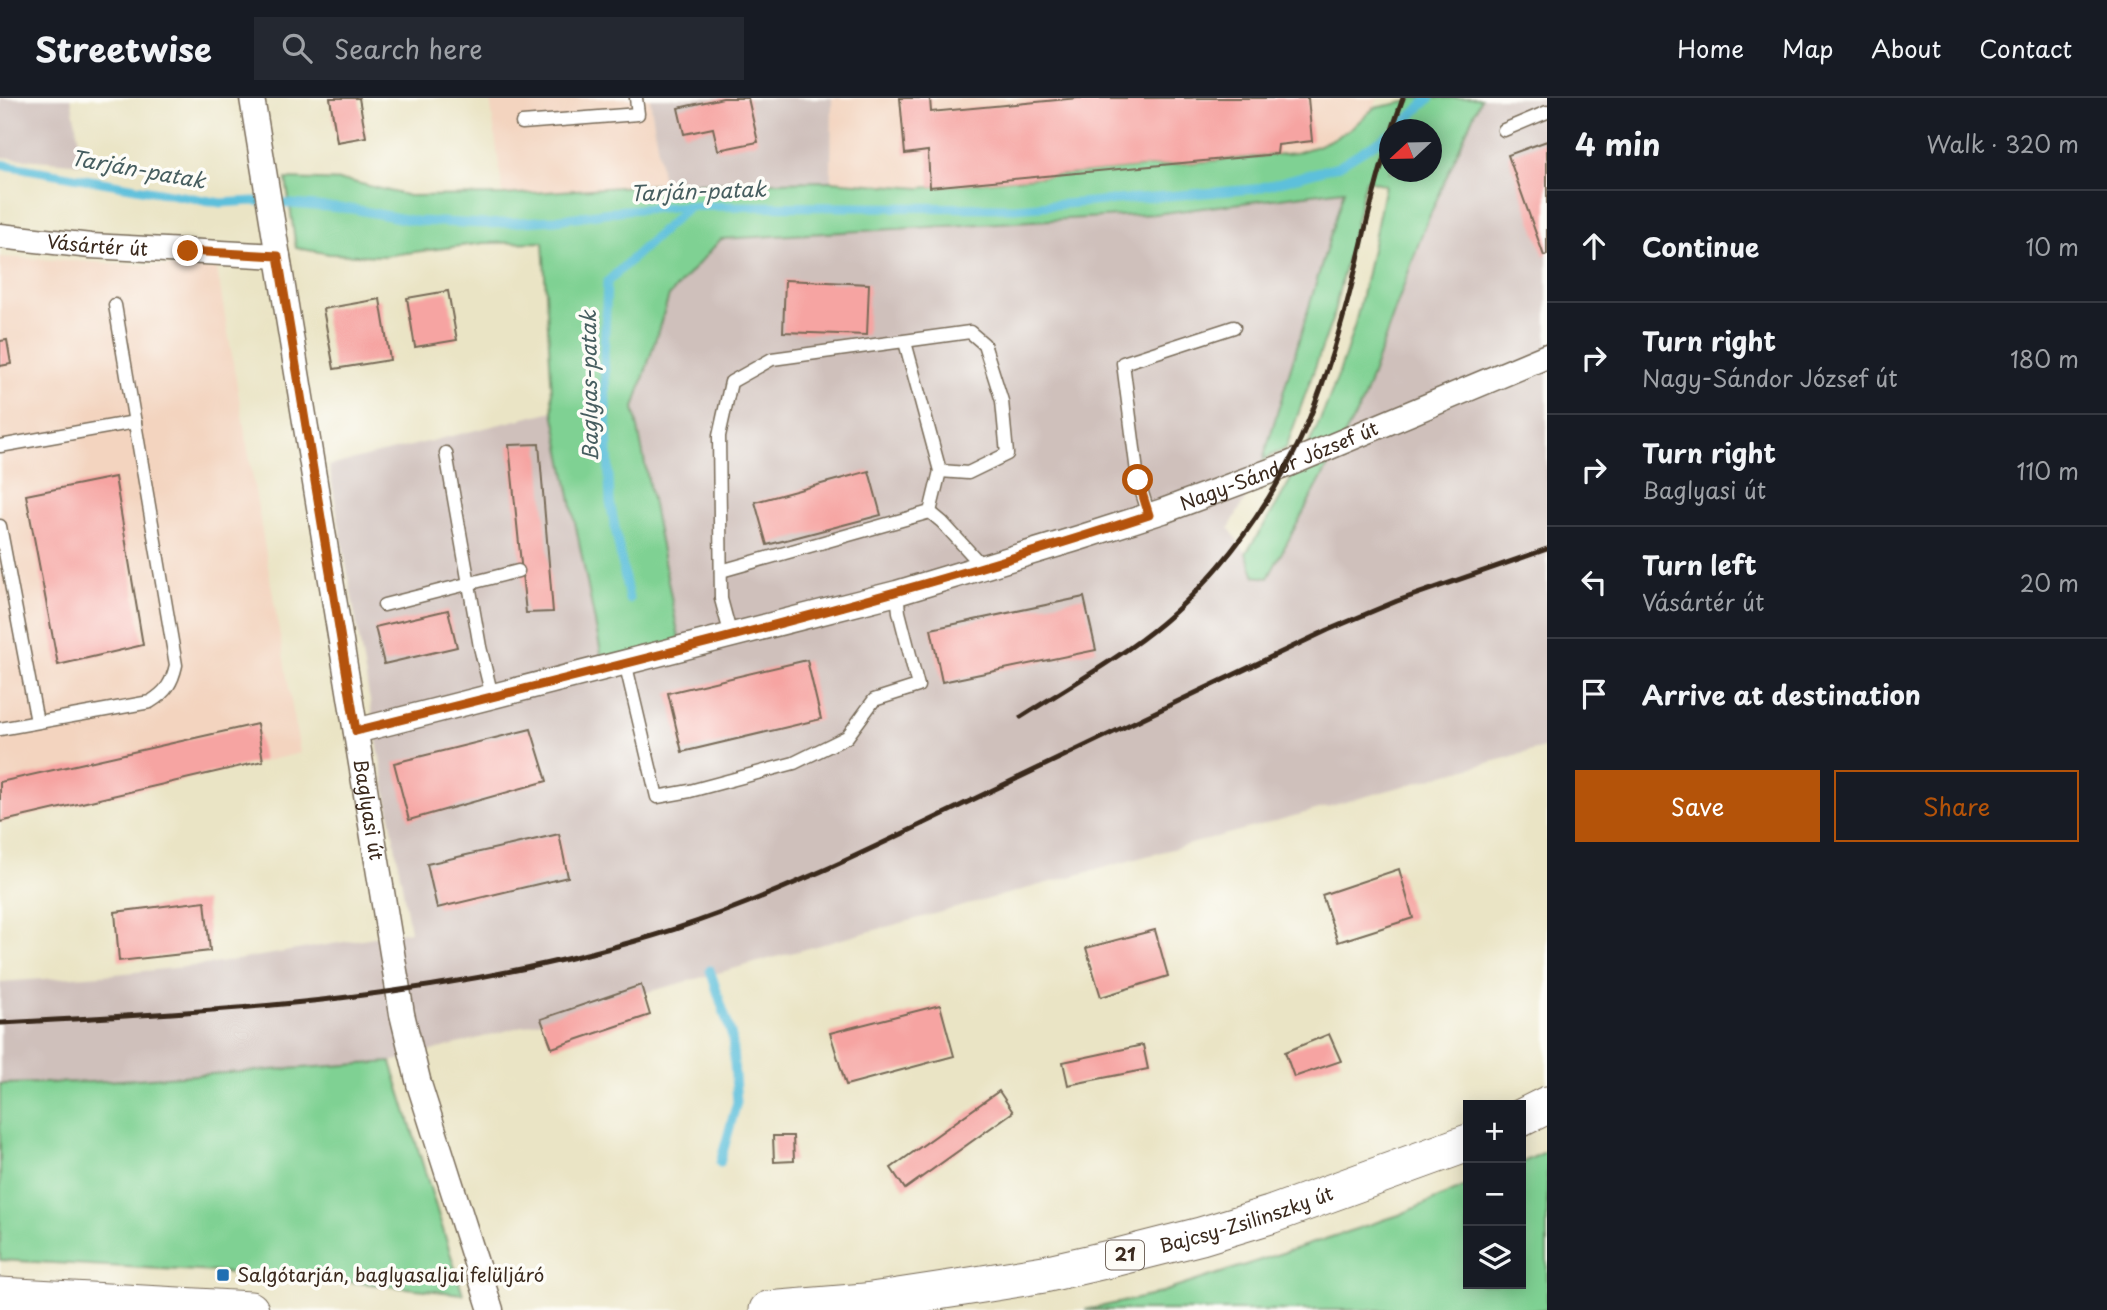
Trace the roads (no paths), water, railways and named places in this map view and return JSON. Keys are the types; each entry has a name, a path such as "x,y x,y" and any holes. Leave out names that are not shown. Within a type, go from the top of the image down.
{"main road":[{"path":"1526,1116 1547,1105"},
{"name":"Bajcsy-Zsilinszky út","path":"768,1310 865,1302 951,1289 1044,1274 1118,1257 1270,1215 1463,1145"},
{"path":"0,1296 250,1310"}],"street":[{"name":"Baglyasi út","path":"252,98 395,976 419,1084 490,1308"},
{"name":"Vásártér út","path":"0,236 91,246 277,252"},
{"name":"Nagy-Sándor József út","path":"356,731 897,593 984,568 1149,515 1289,464 1547,356"}],"lane":[{"path":"522,123 638,114 636,98"},
{"path":"1504,130 1547,112"},
{"path":"0,729 150,702 162,695 174,676 176,665 115,304"},
{"path":"1149,515 1138,480 1123,363 1234,327"},
{"path":"731,636 722,598 719,436 731,382 772,359 970,332 984,344 1002,401 1007,454 968,474 940,471"},
{"path":"905,342 940,471 930,512"},
{"path":"0,446 135,422"},
{"path":"446,453 480,647 492,696"},
{"path":"721,571 930,512"},
{"path":"930,512 984,568"},
{"path":"0,526 37,723"},
{"path":"384,606 517,571"},
{"path":"625,662 657,797 690,791 794,763 847,737 874,699 918,686 899,612 897,593"}],"waterway":[{"name":"Tarján-patak","path":"1408,119 1430,98"},
{"name":"Tarján-patak","path":"0,164 221,203 253,201 353,209 415,221 487,224 689,206 1014,208 1255,189 1338,166 1379,141"},
{"name":"Baglyas-patak","path":"629,599 610,502 604,354 607,282 689,206"},
{"path":"710,970 732,1037 737,1102 720,1163"}],"railway":[{"path":"1396,119 1403,98"},
{"path":"1021,717 1153,631 1198,590 1256,518 1287,466 1324,381 1347,304 1379,175"},
{"path":"0,1023 171,1013 341,998 509,972 593,953 675,929 826,869 1328,630 1397,601 1547,549"}],"place":[{"name":"Salgótarján, baglyasaljai felüljáró","path":"223,1275"}]}
